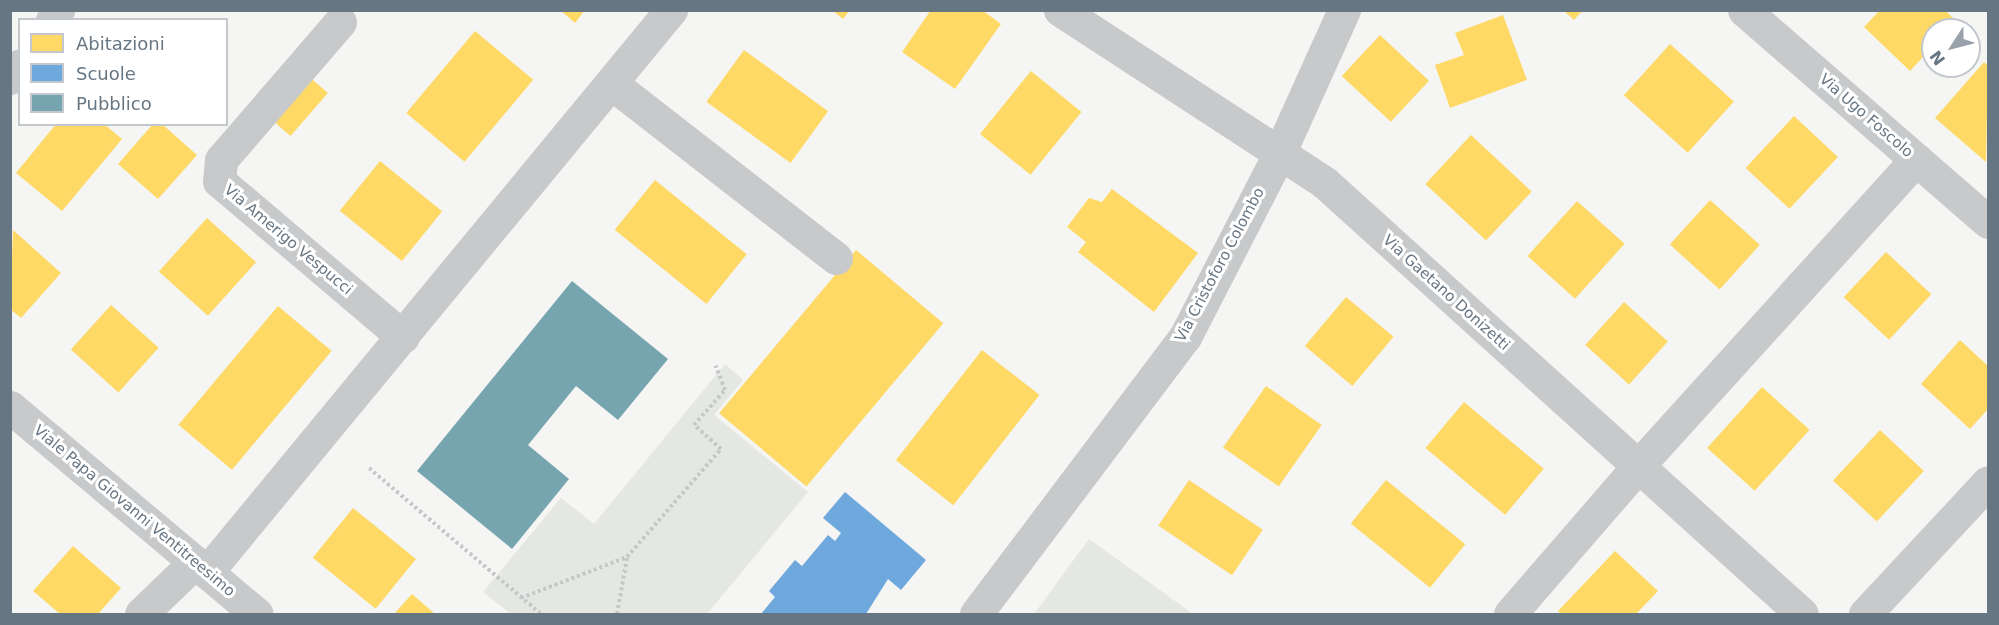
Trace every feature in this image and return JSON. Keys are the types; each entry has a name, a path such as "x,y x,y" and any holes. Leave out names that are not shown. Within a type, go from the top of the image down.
{"street":[{"path":"141,615 201,567 403,337 671,10"},
{"name":"Via Gaetano Donizetti","path":"1060,10 1324,182 1802,615"},
{"name":"Via Cristoforo Colombo","path":"976,615 1185,337 1279,154 1344,10"},
{"name":"Via Ugo Foscolo","path":"1744,10 1989,222"},
{"name":"Via Amerigo Vespucci","path":"340,22 221,160 219,181 403,337"},
{"path":"611,83 836,258"},
{"path":"1510,615 1638,466 1916,159"},
{"name":"Viale Papa Giovanni Ventitreesimo","path":"10,407 257,615"},
{"path":"1865,615 1989,482"}],"path":[{"path":"521,598 627,557 721,449 694,425 725,390 716,366"},
{"path":"369,468 541,615"},
{"path":"617,615 627,557"}],"shaded area":[{"path":"725,364 743,380 714,415 808,492 707,614 511,614 483,592 561,498 594,524"},
{"path":"1089,539 1193,614 1034,614"}],"building: Abitazioni":[{"path":"560,10 585,10 575,23"},
{"path":"832,10 850,10 843,19"},
{"path":"931,10 982,10 1001,24 955,89 902,52"},
{"path":"1563,10 1583,10 1574,20"},
{"path":"1880,10 1945,10 1953,18 1921,18 1921,59 1910,71 1864,27"},
{"path":"1503,15 1527,80 1450,108 1435,65 1464,55 1455,33"},
{"path":"475,31 533,80 464,162 406,113"},
{"path":"1380,35 1429,81 1391,122 1342,76"},
{"path":"1670,44 1734,102 1688,153 1624,95"},
{"path":"744,50 828,111 791,163 706,102"},
{"path":"1984,62 1988,66 1986,162 1935,118 1970,78 1981,78 1981,65"},
{"path":"1031,71 1082,112 1031,175 980,134"},
{"path":"306,74 328,93 290,136 269,117"},
{"path":"1794,116 1838,157 1789,209 1746,168"},
{"path":"54,126 106,126 122,139 62,211 16,173"},
{"path":"151,126 164,126 197,155 158,199 118,164"},
{"path":"1471,135 1532,192 1486,241 1425,184"},
{"path":"380,161 442,211 402,261 340,211"},
{"path":"655,180 747,254 706,304 615,230"},
{"path":"1112,189 1198,253 1154,312 1078,252 1086,242 1067,227 1089,198 1102,202"},
{"path":"1710,200 1760,245 1720,289 1670,245"},
{"path":"1577,201 1625,244 1575,299 1527,256"},
{"path":"207,218 256,262 208,316 159,272"},
{"path":"13,230 61,273 21,318 10,309"},
{"path":"856,250 943,323 806,486 719,413"},
{"path":"1886,252 1931,294 1889,340 1844,297"},
{"path":"1346,297 1393,337 1352,386 1305,346"},
{"path":"1624,302 1668,341 1629,385 1585,345"},
{"path":"111,305 159,348 118,392 71,350"},
{"path":"278,306 332,351 232,470 178,425"},
{"path":"1960,340 1988,366 1988,409 1970,429 1921,384"},
{"path":"982,350 1040,395 953,505 896,460"},
{"path":"1266,386 1322,425 1279,486 1223,447"},
{"path":"1762,387 1810,430 1755,491 1707,448"},
{"path":"1464,402 1544,469 1505,515 1425,448"},
{"path":"1880,430 1924,471 1877,521 1833,480"},
{"path":"1189,480 1263,530 1232,575 1158,526"},
{"path":"1386,480 1465,544 1430,588 1351,524"},
{"path":"353,508 416,559 376,609 313,558"},
{"path":"73,546 121,588 98,614 60,614 33,591"},
{"path":"1615,551 1658,591 1636,614 1561,614 1558,611"},
{"path":"412,594 435,614 394,614"}],"building: Scuole":[{"path":"845,492 926,560 901,590 888,579 866,614 761,614 775,597 769,591 795,560 802,566 828,535 835,541 841,533 823,518"}],"building: Pubblico":[{"path":"572,281 668,359 618,420 576,386 528,445 569,479 512,549 417,471"}]}
